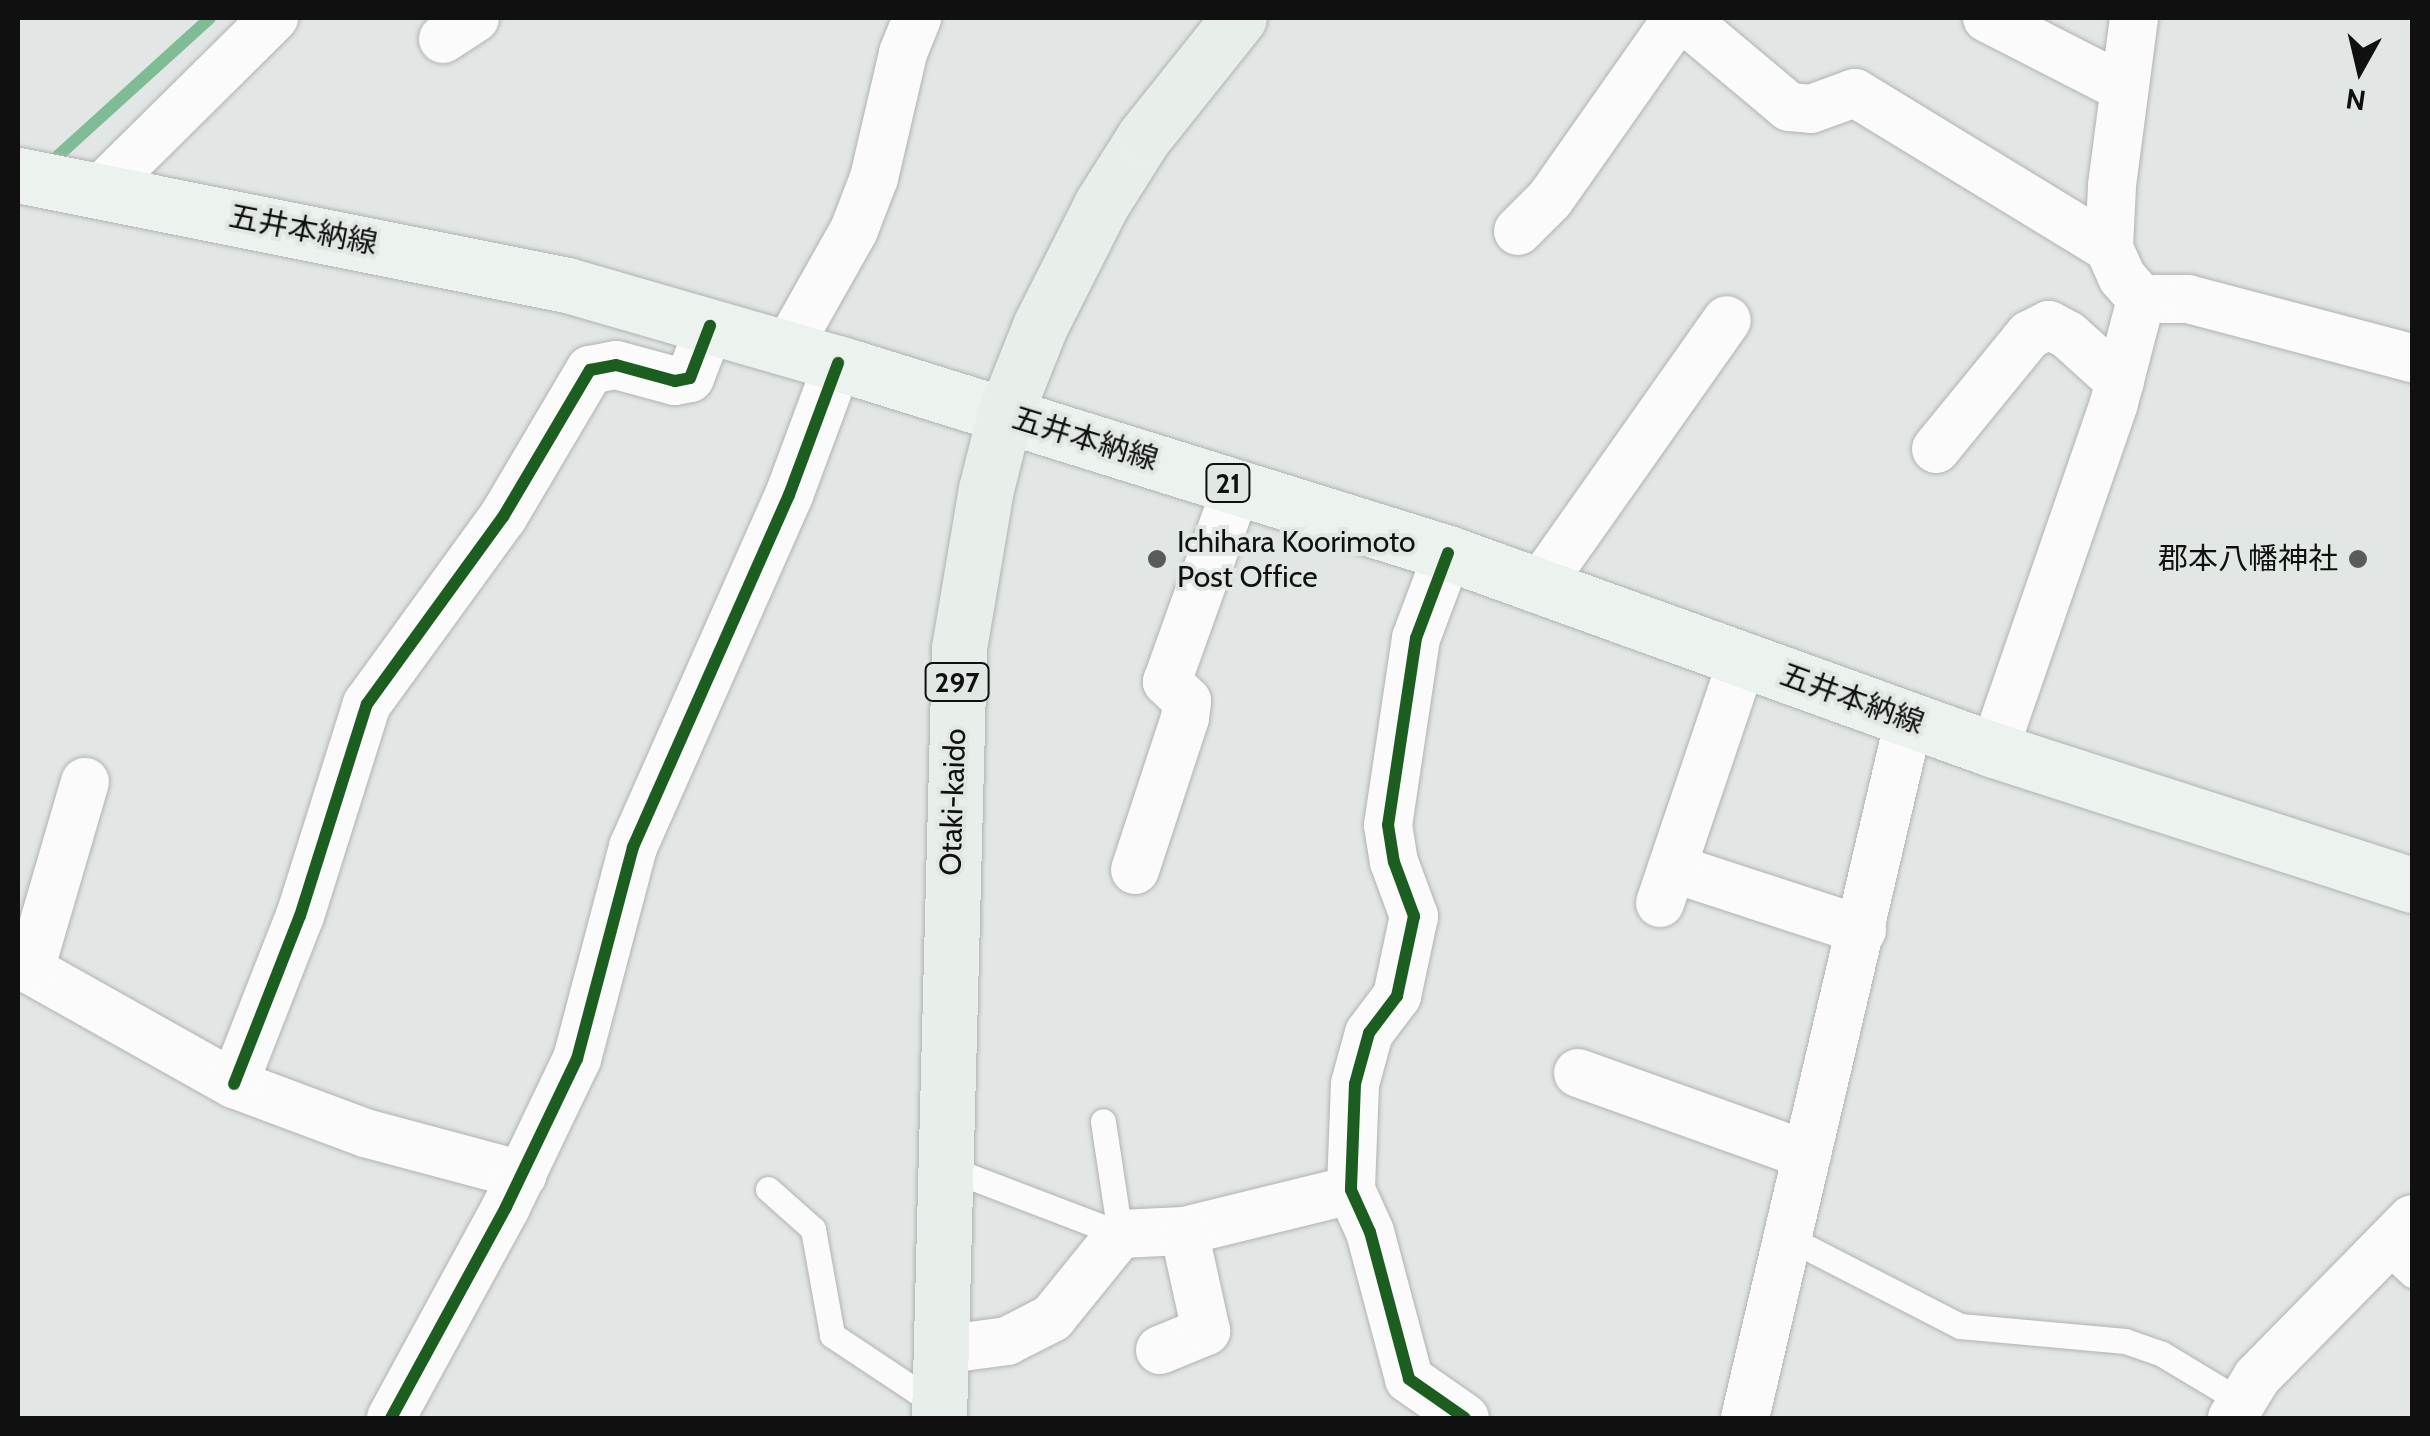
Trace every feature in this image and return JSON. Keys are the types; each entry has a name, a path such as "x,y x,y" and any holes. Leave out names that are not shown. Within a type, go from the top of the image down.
{"highway":[{"name":"Otaki-kaido","path":"939,1412 959,648 986,489 1005,414 1040,326 1101,205 1144,137 1239,18"}],"main road":[{"name":"五井本納線","path":"18,174 531,277 838,363 1448,552 1994,750 2412,885"}],"street":[{"path":"100,190 274,18"},
{"path":"786,348 854,230 874,178 903,53 917,18"},
{"path":"1518,231 1550,199 1680,18 1788,107 1811,109 1854,93 2110,248"},
{"path":"1987,18 2124,88"},
{"path":"2134,18 2110,248 2122,277 2141,299 2188,300 2412,358"},
{"path":"1994,750 2120,382 2141,299"},
{"path":"1540,585 1728,320"},
{"path":"234,1084 300,916 367,704 503,517 590,370 616,366 675,381 690,378 710,326"},
{"path":"1936,449 2030,335 2049,326 2068,335 2120,382"},
{"path":"391,1418 522,1175 577,1059 633,848 789,495 838,363"},
{"path":"1136,870 1185,718 1187,701 1167,682 1237,486"},
{"path":"1448,552 1416,638 1388,825 1394,862 1414,916 1397,996 1369,1032 1355,1084 1352,1190 1370,1232 1409,1379 1465,1418"},
{"path":"1743,658 1666,886 1862,930"},
{"path":"1746,1418 1785,1236 1862,930 1908,720"},
{"path":"85,782 24,966 234,1084 365,1133 522,1175"},
{"path":"1578,1072 1807,1155"},
{"path":"941,1350 1007,1342 1052,1318 1120,1234 1184,1230 1352,1190"},
{"path":"1160,1350 1206,1331 1184,1230"},
{"path":"2237,1410 2257,1377 2403,1248"}],"lane":[{"path":"945,1167 1120,1234 1103,1121"},
{"path":"768,1190 813,1229 832,1335 939,1412"},
{"path":"1785,1236 1960,1326 2125,1341 2162,1354 2237,1410"}],"waterway":[{"path":"49,164 210,18"}],"cycle path":[{"path":"234,1084 300,916 367,704 503,517 590,370 616,365 675,381 690,378 710,326"},
{"path":"391,1418 506,1207 577,1059 633,847 789,495 838,363"},
{"path":"1448,553 1416,638 1388,825 1394,862 1414,916 1397,996 1369,1033 1355,1084 1351,1190 1370,1232 1409,1379 1465,1418"}],"place":[{"name":"Ichihara Koorimoto Post Office","path":"1157,559"},
{"name":"郡本八幡神社","path":"2358,559"}]}
